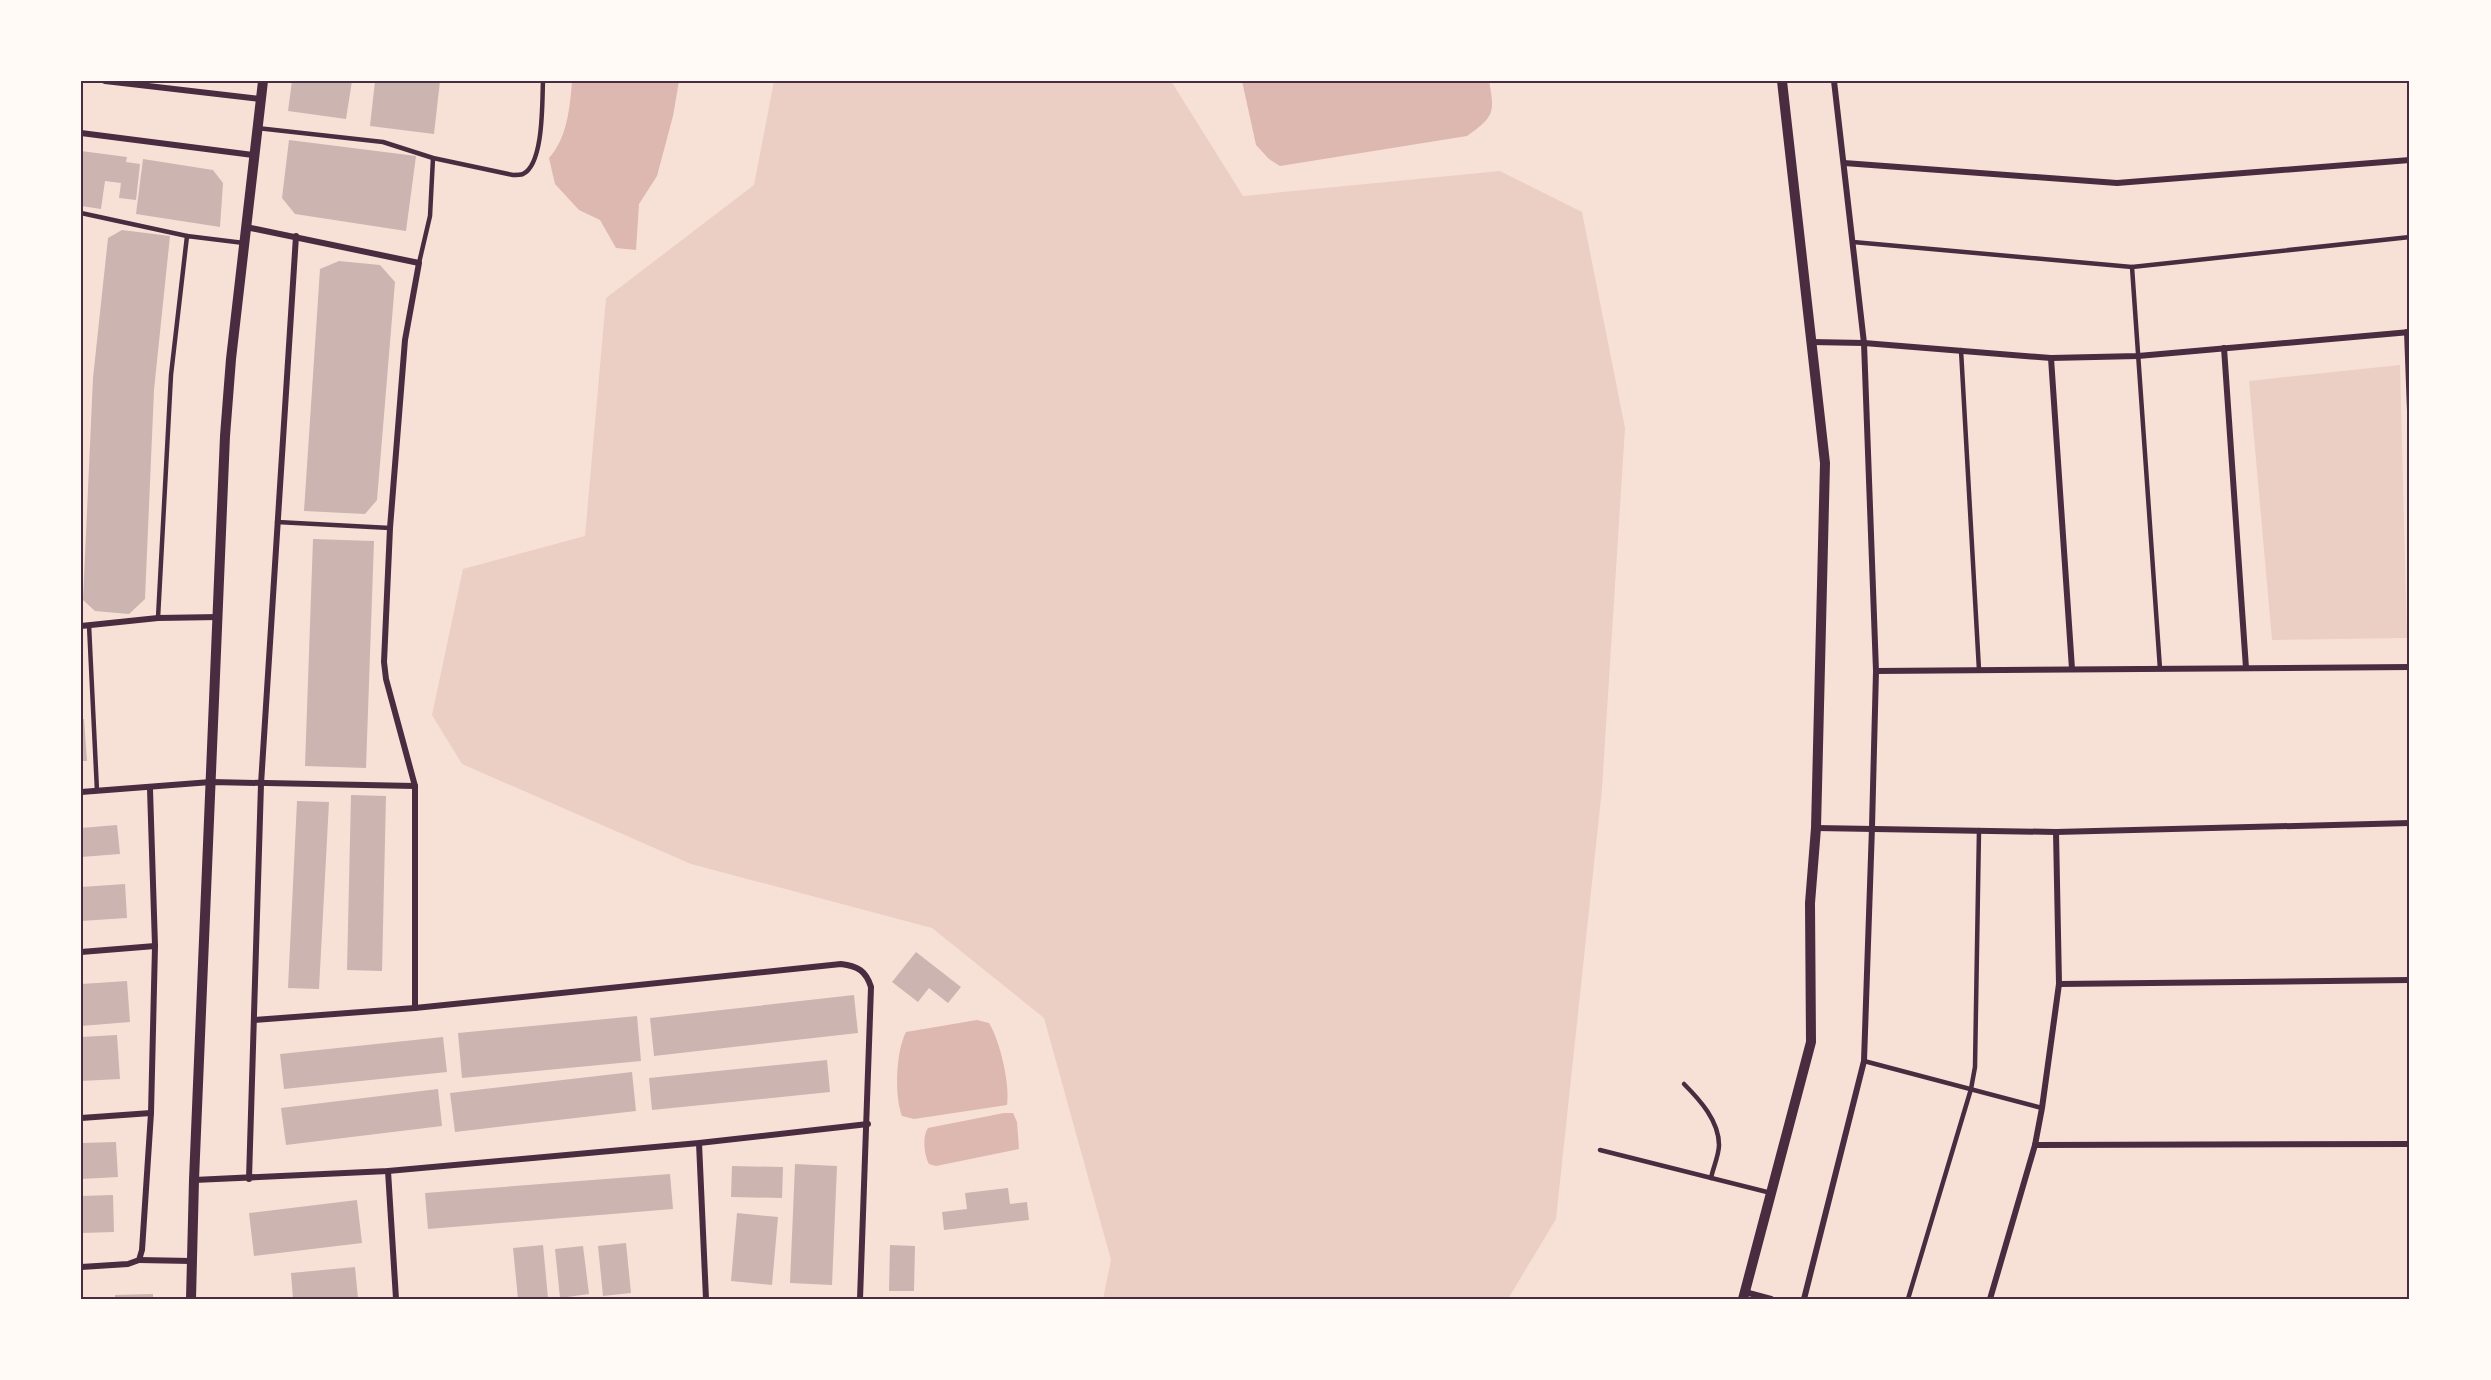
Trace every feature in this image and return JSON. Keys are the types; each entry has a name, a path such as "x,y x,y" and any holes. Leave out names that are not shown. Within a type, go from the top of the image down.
{"street":[{"path":"105,81 260,99"},
{"path":"191,1299 225,436 231,359 263,81"},
{"path":"1771,1299 1744,1296 1811,1042 1810,903 1816,828 1825,463 1782,81"},
{"path":"1804,1299 1864,1061 1872,827 1875,671 1864,343 1834,81"},
{"path":"81,133 253,155"},
{"path":"1844,163 2117,183 2410,160"},
{"path":"246,227 419,263 405,340 390,528 384,662 386,679 415,786 415,1008"},
{"path":"249,1179 261,784 296,237"},
{"path":"1811,342 1864,343 2051,358 2138,356 2409,332 2410,411"},
{"path":"2223,348 2246,668"},
{"path":"2051,358 2072,669"},
{"path":"81,626 158,618 219,617"},
{"path":"1875,671 2410,667"},
{"path":"81,792 150,789 211,782 415,786"},
{"path":"139,1260 144,1239 151,1113 155,946 150,789"},
{"path":"1816,828 1872,827 2056,832 2410,823"},
{"path":"1990,1299 2035,1145 2042,1108 2059,984 2056,832"},
{"path":"81,952 155,946"},
{"path":"254,1020 415,1008 842,964 853,965 869,978 871,987 868,1124 860,1299"},
{"path":"2059,984 2410,980"},
{"path":"81,1118 151,1113"},
{"path":"194,1180 388,1171 699,1143 868,1124"},
{"path":"699,1143 706,1299"},
{"path":"2035,1145 2410,1144"},
{"path":"388,1171 396,1299"},
{"path":"81,1267 128,1264 139,1260 191,1261"}],"lane":[{"path":"257,128 383,142 433,158 513,175 523,174 530,168 540,136 543,81"},
{"path":"419,263 430,216 433,158"},
{"path":"81,213 187,236 244,243"},
{"path":"158,618 171,375 187,236"},
{"path":"1853,242 2132,267 2410,237"},
{"path":"2132,267 2160,669"},
{"path":"1961,350 1979,670"},
{"path":"277,522 390,528"},
{"path":"89,625 97,791"},
{"path":"1908,1299 1971,1089 1975,1067 1979,830"},
{"path":"1864,1061 2042,1108"},
{"path":"1684,1084 1705,1108 1717,1132 1719,1146 1711,1178"},
{"path":"1600,1150 1771,1193"}],"shaded area":[{"path":"572,81 679,81 673,116 657,176 639,204 636,250 616,248 600,220 579,210 555,184 549,158 564,132 569,112"},
{"path":"774,81 1171,81 1243,196 1500,171 1582,212 1625,428 1602,789 1556,1219 1508,1299 1103,1299 1111,1260 1044,1018 932,928 691,864 462,764 432,715 463,569 585,536 606,298 754,185"},
{"path":"1242,81 1489,81 1492,107 1483,124 1467,136 1280,166 1269,159 1256,145"},
{"path":"2400,365 2407,638 2272,640 2249,381"},
{"path":"977,1020 989,1023 997,1040 1006,1075 1007,1105 914,1119 902,1116 899,1107 897,1074 900,1050 906,1032"},
{"path":"1013,1113 1017,1122 1019,1149 936,1166 929,1164 924,1146 928,1128"}],"building":[{"path":"292,81 352,81 346,119 288,111"},
{"path":"375,81 440,81 434,134 370,126"},
{"path":"289,140 416,156 406,231 295,214 282,198"},
{"path":"81,151 127,157 126,162 140,164 136,200 119,198 121,183 105,181 101,209 81,206"},
{"path":"143,159 213,170 223,183 220,227 136,214"},
{"path":"122,230 170,236 154,390 145,599 129,614 95,611 83,600 93,378 108,238"},
{"path":"339,261 380,265 395,282 377,500 365,514 304,511 320,269"},
{"path":"313,539 374,541 366,768 305,766"},
{"path":"81,719 84,719 87,761 81,761"},
{"path":"351,795 386,796 382,971 347,970"},
{"path":"297,801 329,802 319,989 288,988"},
{"path":"117,825 120,854 81,857 81,828"},
{"path":"125,884 127,918 81,921 81,887"},
{"path":"916,952 961,987 948,1003 929,988 918,1002 892,982"},
{"path":"127,981 130,1022 81,1026 81,984"},
{"path":"854,995 858,1033 654,1056 650,1018"},
{"path":"637,1016 641,1061 462,1078 458,1033"},
{"path":"117,1035 120,1079 81,1081 81,1037"},
{"path":"443,1037 447,1072 284,1089 280,1054"},
{"path":"827,1060 830,1092 652,1110 649,1078"},
{"path":"632,1072 636,1111 455,1132 450,1093"},
{"path":"438,1089 442,1126 286,1145 281,1108"},
{"path":"116,1142 118,1177 81,1179 81,1143"},
{"path":"795,1164 837,1166 832,1285 790,1283"},
{"path":"732,1166 783,1167 782,1198 731,1197"},
{"path":"670,1174 673,1209 428,1229 425,1193"},
{"path":"1008,1188 1010,1204 1027,1202 1029,1220 944,1230 942,1212 967,1209 965,1193"},
{"path":"113,1195 114,1232 81,1233 81,1196"},
{"path":"357,1200 362,1243 254,1256 249,1213"},
{"path":"737,1213 778,1217 772,1285 731,1281"},
{"path":"626,1243 631,1293 603,1296 598,1246"},
{"path":"543,1245 548,1298 518,1299 513,1248"},
{"path":"890,1245 915,1246 914,1291 889,1291"},
{"path":"583,1246 589,1294 560,1298 555,1249"},
{"path":"355,1267 358,1299 293,1299 291,1273"},
{"path":"153,1294 153,1299 115,1299 115,1295"}]}
